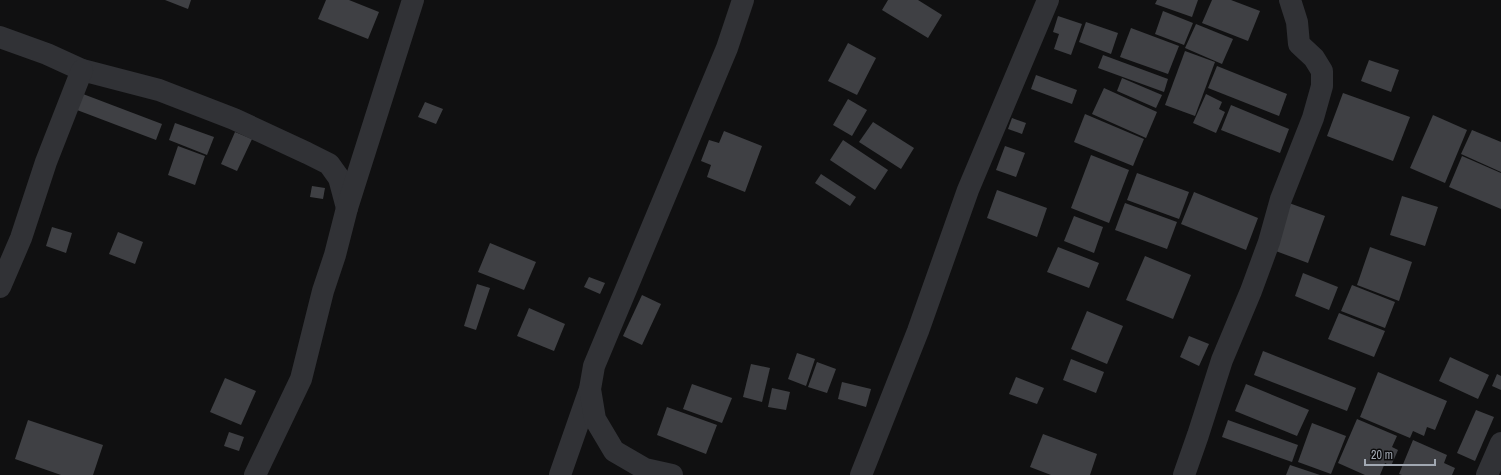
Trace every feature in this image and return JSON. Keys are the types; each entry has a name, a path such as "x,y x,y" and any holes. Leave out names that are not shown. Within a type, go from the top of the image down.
{"street":[{"path":"255,475 301,379 323,291 336,254 347,208 413,0"},
{"path":"560,475 590,389 594,366 727,48 743,0"},
{"path":"861,475 918,331 968,190 1048,0"},
{"path":"1184,475 1222,360 1270,242 1281,199 1313,118 1322,86 1322,71 1314,58 1299,44 1297,22 1290,0"},
{"path":"0,36 47,54 82,70 159,90 234,118 329,164 339,178 347,208"},
{"path":"0,287 21,238 46,162 82,70"},
{"path":"590,389 595,419 614,451 645,469 672,475"},
{"path":"1487,475 1501,443"}],"building":[{"path":"165,0 191,0 188,9"},
{"path":"326,0 349,0 379,12 368,39 318,19"},
{"path":"888,0 918,0 942,15 928,38 882,10"},
{"path":"1157,0 1198,0 1192,17 1155,4"},
{"path":"1212,0 1231,0 1260,11 1248,41 1202,23"},
{"path":"1163,11 1193,23 1184,45 1155,34"},
{"path":"1058,16 1082,24 1071,55 1054,49 1059,34 1053,32"},
{"path":"1086,22 1118,33 1111,54 1079,42"},
{"path":"1196,24 1233,39 1222,64 1185,48"},
{"path":"1131,28 1179,46 1168,74 1120,57"},
{"path":"848,43 876,58 857,95 828,81"},
{"path":"1185,51 1215,62 1195,116 1165,105"},
{"path":"1103,55 1168,79 1164,92 1098,68"},
{"path":"1369,60 1399,70 1391,92 1361,81"},
{"path":"1217,66 1287,94 1279,116 1208,88"},
{"path":"1036,75 1077,90 1072,104 1031,89"},
{"path":"1122,78 1162,95 1156,108 1117,91"},
{"path":"1104,88 1157,112 1146,138 1092,114"},
{"path":"1343,93 1410,117 1393,161 1327,136"},
{"path":"83,94 162,124 156,140 77,110"},
{"path":"1206,94 1222,102 1219,109 1225,112 1216,133 1193,123"},
{"path":"848,99 867,110 852,136 833,125"},
{"path":"425,102 443,109 436,124 418,117"},
{"path":"1231,105 1289,129 1280,153 1221,130"},
{"path":"1085,114 1144,139 1133,166 1074,142"},
{"path":"1433,115 1467,130 1445,183 1410,168"},
{"path":"1012,118 1026,123 1022,134 1008,129"},
{"path":"873,122 914,148 901,169 859,142"},
{"path":"175,123 214,137 207,155 169,140"},
{"path":"1472,130 1501,142 1501,172 1461,154"},
{"path":"724,131 762,146 745,192 707,177 711,165 701,161 709,140 719,143"},
{"path":"235,132 252,139 237,171 221,164"},
{"path":"843,140 888,170 875,190 830,160"},
{"path":"178,146 205,156 195,185 168,175"},
{"path":"1005,146 1025,153 1016,177 996,170"},
{"path":"1091,155 1129,170 1109,223 1071,208"},
{"path":"1462,156 1501,173 1501,209 1449,187"},
{"path":"1137,173 1189,192 1179,219 1127,200"},
{"path":"821,174 856,197 850,206 815,183"},
{"path":"312,186 325,188 323,199 310,197"},
{"path":"997,190 1047,208 1037,237 987,218"},
{"path":"1194,192 1258,218 1246,250 1181,224"},
{"path":"1402,196 1438,207 1425,246 1390,235"},
{"path":"1125,203 1177,222 1167,249 1115,230"},
{"path":"1289,203 1325,216 1308,263 1273,250"},
{"path":"1074,216 1103,227 1094,253 1064,241"},
{"path":"52,227 72,233 66,253 46,246"},
{"path":"118,232 143,242 135,264 109,254"},
{"path":"490,243 536,262 524,290 478,272"},
{"path":"1058,247 1099,263 1089,288 1047,272"},
{"path":"1370,247 1412,262 1399,301 1357,285"},
{"path":"1145,256 1191,275 1173,319 1126,300"},
{"path":"1303,273 1338,287 1329,310 1295,296"},
{"path":"589,277 605,283 600,294 584,287"},
{"path":"477,284 490,288 476,330 464,326"},
{"path":"1352,285 1395,302 1385,328 1341,311"},
{"path":"642,295 661,304 642,345 623,336"},
{"path":"529,308 565,324 554,351 517,336"},
{"path":"1087,311 1123,326 1107,364 1071,349"},
{"path":"1339,313 1385,331 1374,357 1328,339"},
{"path":"1189,336 1209,344 1199,366 1180,357"},
{"path":"1263,351 1356,388 1347,411 1254,375"},
{"path":"797,353 815,359 806,386 788,379"},
{"path":"1450,357 1489,375 1478,399 1439,381"},
{"path":"1071,359 1104,372 1096,393 1063,380"},
{"path":"817,362 836,369 827,393 808,387"},
{"path":"751,364 770,368 762,402 743,397"},
{"path":"1378,372 1447,401 1435,430 1427,427 1424,436 1413,431 1410,438 1360,417"},
{"path":"1497,374 1501,376 1501,390 1492,386"},
{"path":"1016,377 1044,388 1037,404 1009,394"},
{"path":"225,378 256,391 241,425 210,412"},
{"path":"842,382 871,389 866,407 838,399"},
{"path":"692,384 732,398 722,423 683,409"},
{"path":"1246,384 1309,410 1297,436 1235,411"},
{"path":"772,388 790,392 786,410 768,407"},
{"path":"667,407 717,425 706,454 657,435"},
{"path":"1476,410 1494,417 1475,461 1457,453"},
{"path":"1357,419 1397,436 1392,447 1398,450 1391,466 1385,463 1380,475 1365,475 1338,463"},
{"path":"28,420 103,445 93,475 61,475 15,459"},
{"path":"1228,420 1298,445 1292,462 1222,437"},
{"path":"1312,423 1346,436 1331,474 1298,462"},
{"path":"229,432 244,437 239,451 224,446"},
{"path":"1043,434 1097,454 1090,475 1051,475 1030,467"},
{"path":"1413,440 1447,455 1444,463 1455,468 1452,475 1399,474"},
{"path":"1290,465 1320,475 1286,475"}]}
